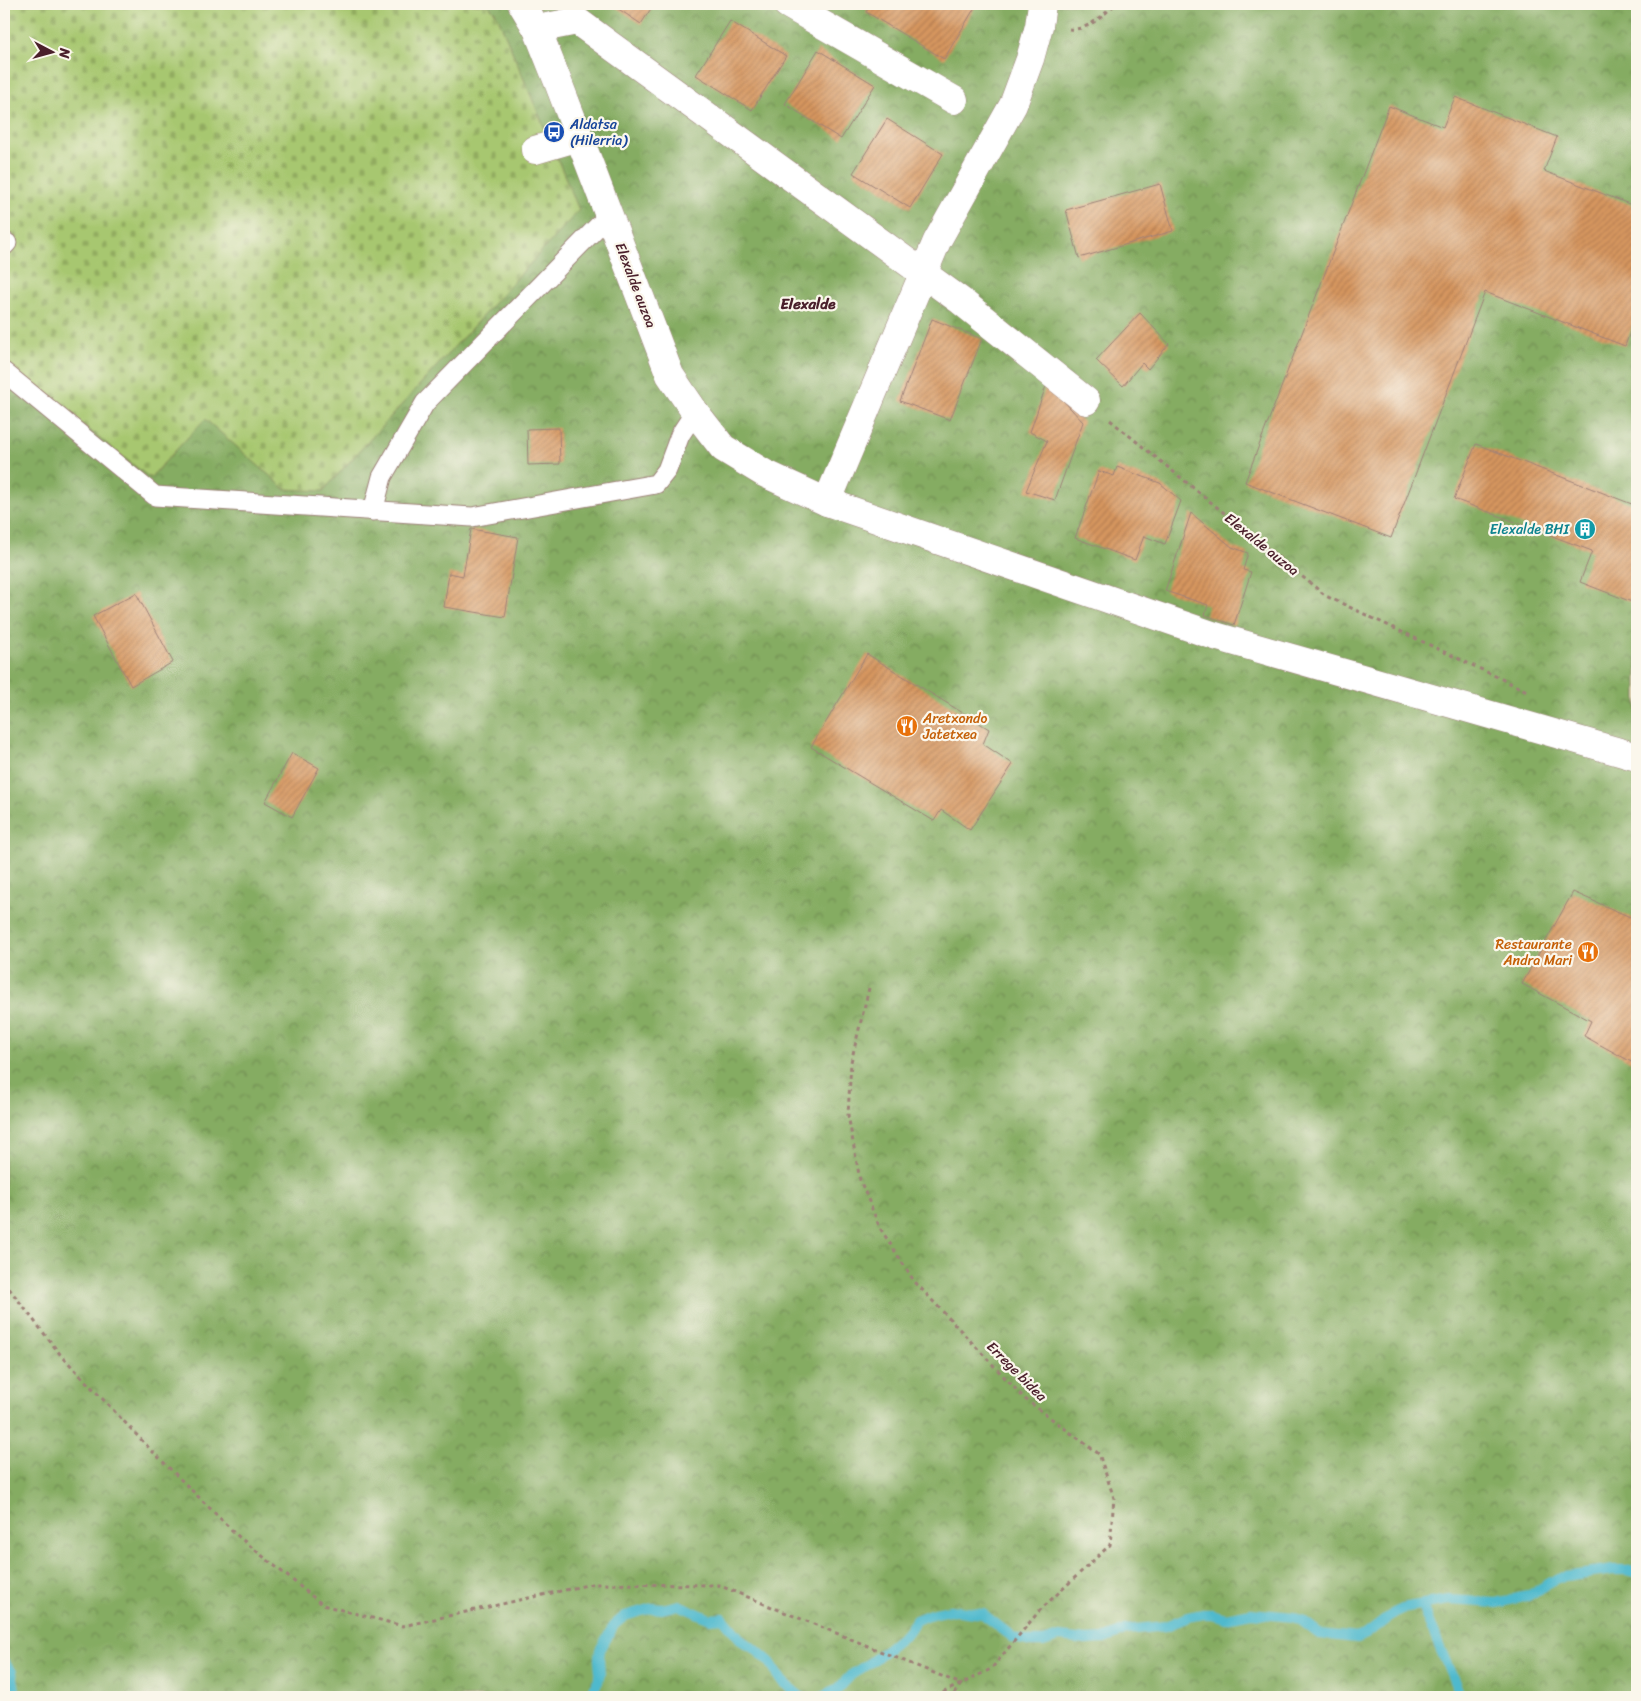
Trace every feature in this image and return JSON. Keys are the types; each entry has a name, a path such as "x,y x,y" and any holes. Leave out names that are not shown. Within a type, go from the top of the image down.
{"street":[{"name":"Elexalde auzoa","path":"522,4 537,29 670,375 695,412 723,448 764,473 827,502 1215,636 1637,757"},
{"path":"787,4 954,100"},
{"path":"827,502 937,241 1012,105 1030,59 1040,15"},
{"path":"537,29 577,21 961,301 1086,401"},
{"path":"535,150 579,137"}],"lane":[{"path":"373,511 382,477 425,403 609,216"},
{"path":"4,372 155,496 472,517 656,484 666,470 680,435 695,412"}],"path":[{"path":"1040,15 1078,30 1102,17 1114,4"},
{"name":"Elexalde auzoa","path":"1086,401 1326,596 1535,695"},
{"name":"Errege bidea","path":"869,988 851,1062 848,1115 860,1180 880,1228 914,1280 1025,1399 1099,1454 1114,1498 1110,1544 1040,1610 991,1669 934,1697"},
{"path":"4,1282 60,1354 151,1450 238,1537 323,1605 403,1626 592,1584 718,1584 961,1684 952,1697"}],"green space":[{"path":"4,4 1637,4 1637,1697 4,1697"},
{"path":"4,4 487,4 496,13 579,210 323,491 285,489 205,419 150,478 4,363"}],"building":[{"path":"611,4 654,4 641,24"},
{"path":"871,4 977,4 944,59 866,12"},
{"path":"730,21 786,56 752,110 696,75"},
{"path":"818,50 875,85 841,139 785,104"},
{"path":"1455,97 1557,137 1544,171 1637,207 1637,313 1625,346 1485,292 1391,538 1245,482 1389,106 1443,127"},
{"path":"887,119 943,154 910,208 853,173"},
{"path":"1160,184 1173,231 1079,258 1066,210"},
{"path":"1140,313 1169,344 1148,369 1142,363 1123,386 1096,360"},
{"path":"932,319 982,339 950,420 900,401"},
{"path":"1047,383 1083,422 1055,500 1026,491 1047,441 1030,432"},
{"path":"559,428 560,464 528,465 527,429"},
{"name":"Elexalde BHI","path":"1476,444 1637,506 1637,604 1580,582 1592,551 1454,499"},
{"path":"1117,467 1160,483 1181,501 1165,544 1144,536 1135,560 1075,538 1099,471 1114,476"},
{"path":"1191,513 1232,547 1248,553 1243,570 1251,572 1234,625 1205,615 1208,605 1165,591"},
{"path":"471,529 518,537 505,617 444,607 449,573 463,576"},
{"path":"136,593 173,662 131,686 93,616"},
{"path":"867,654 989,729 983,744 1013,764 970,830 941,810 934,821 811,747"},
{"path":"292,753 319,768 292,817 265,802"},
{"name":"Restaurante Andra Mari","path":"1573,892 1637,920 1637,1065 1584,1036 1591,1021 1522,984"}],"waterway":[{"path":"822,1697 838,1689 851,1675 871,1662 908,1632 916,1620 931,1614 950,1610 983,1614 1014,1638 1031,1642 1043,1642 1059,1637 1086,1640 1104,1639 1126,1630 1166,1626 1188,1617 1203,1614 1212,1614 1226,1618 1251,1613 1294,1617 1319,1634 1357,1638 1367,1634 1394,1613 1407,1607 1449,1600 1496,1603 1528,1596 1558,1578 1613,1570 1626,1570 1637,1573"},
{"path":"587,1697 598,1682 600,1650 614,1625 625,1616 652,1608 662,1609 679,1605 710,1619 723,1618 742,1641 770,1662 782,1681 801,1697"},
{"path":"1422,1606 1461,1697"},
{"path":"4,1662 12,1672 16,1697"}],"place":[{"name":"Aldatsa (Hilerria)","path":"554,132"},
{"name":"Elexalde BHI","path":"1585,529"},
{"name":"Aretxondo Jatetxea","path":"907,726"},
{"name":"Restaurante Andra Mari","path":"1588,952"}],"district":[{"name":"Elexalde","path":"808,304"}]}
